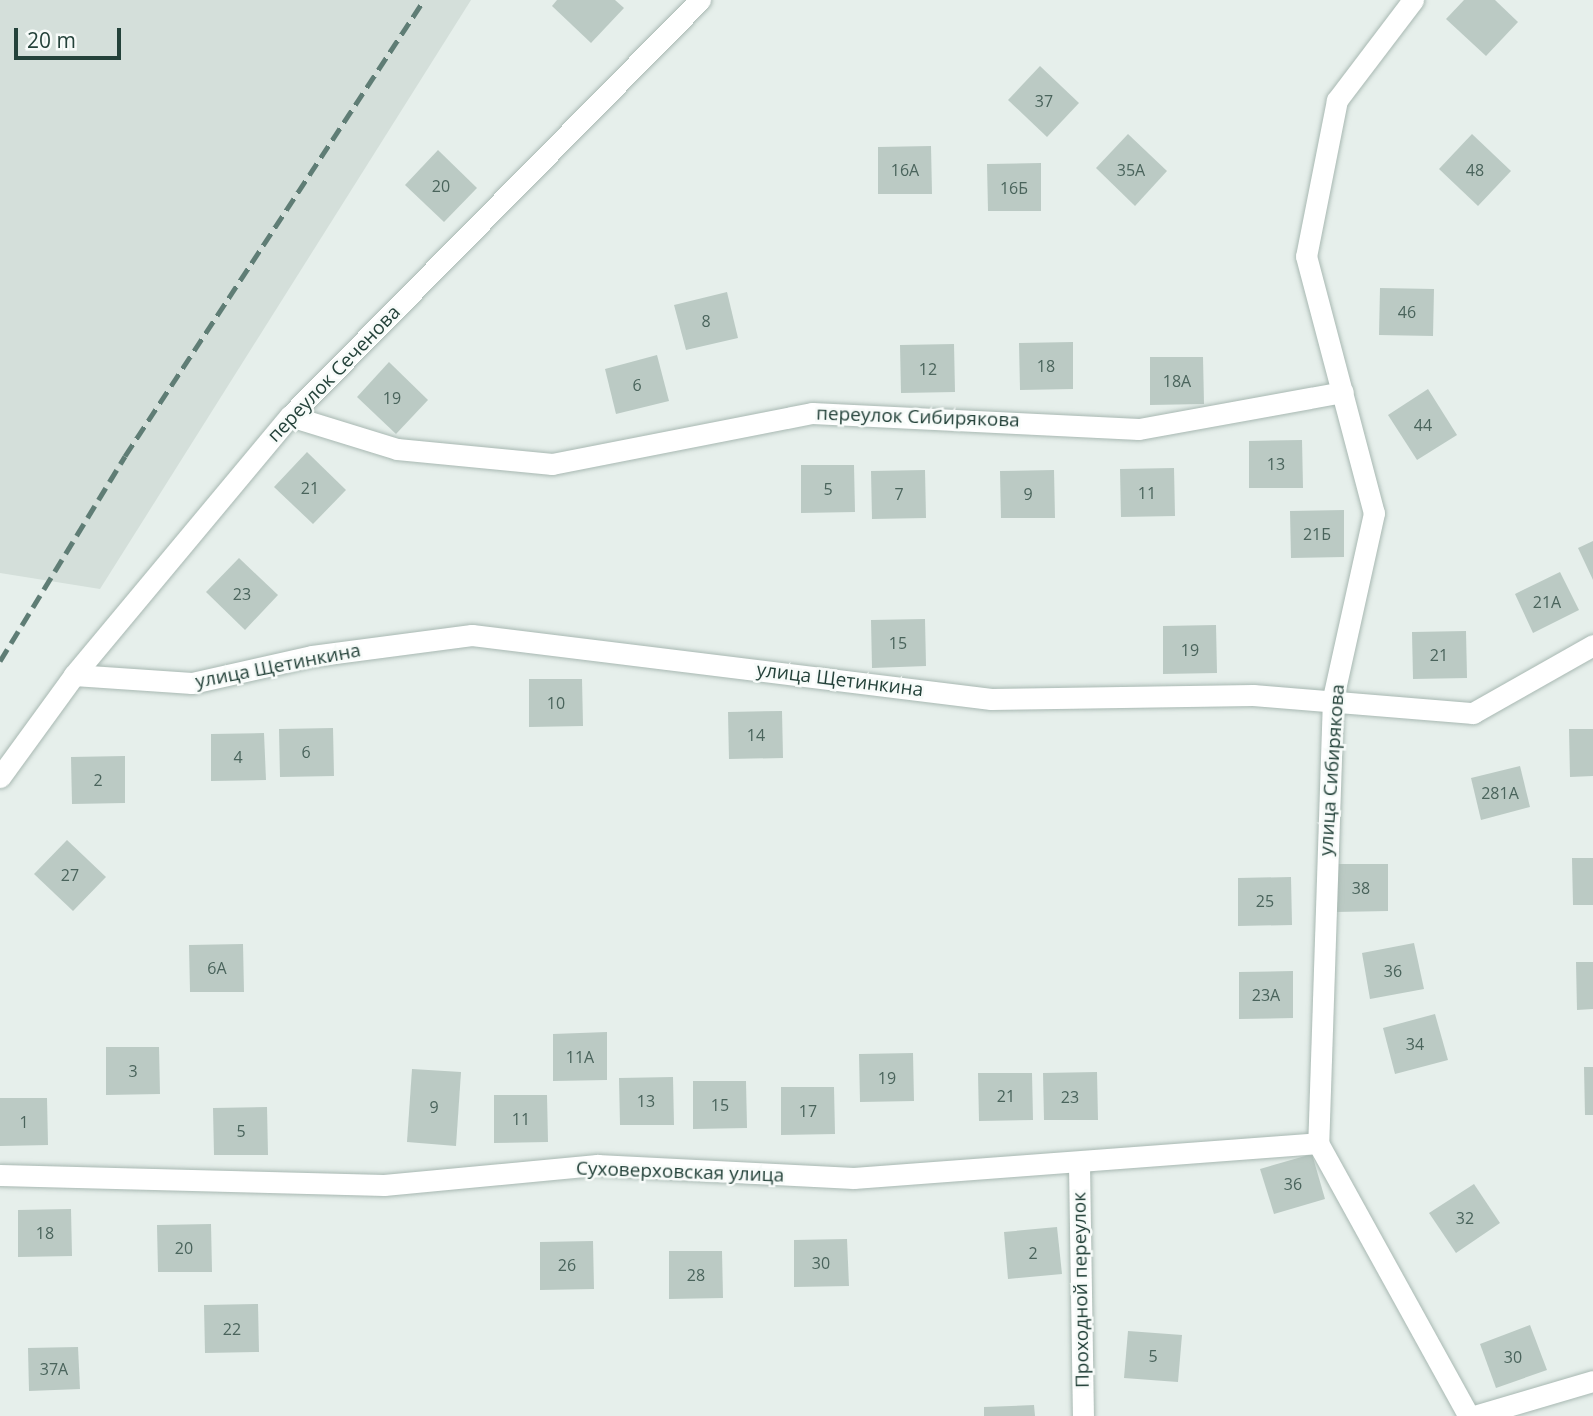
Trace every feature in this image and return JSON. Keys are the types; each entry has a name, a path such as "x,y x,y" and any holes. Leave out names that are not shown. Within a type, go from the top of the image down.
{"street":[{"name":"переулок Сеченова","path":"0,777 75,675 290,416 700,0"},
{"name":"улица Сибирякова","path":"1318,1143 1333,698 1374,513 1306,256 1337,100 1413,0"},
{"name":"переулок Сибирякова","path":"290,416 397,449 552,464 812,413 1139,429 1343,392"},
{"name":"улица Щетинкина","path":"75,675 192,683 312,656 472,635 991,699 1333,698 1473,713 1593,645"},
{"name":"Суховерховская улица","path":"0,1175 384,1185 597,1166 854,1178 1079,1164 1318,1143"},
{"path":"1318,1143 1471,1416 1593,1381"},
{"name":"Проходной переулок","path":"1079,1164 1083,1416"}],"shaded area":[{"path":"0,0 471,0 100,589 0,573"}],"building":[{"path":"557,0 615,0 624,8 591,43 552,6"},
{"path":"1464,0 1495,0 1518,22 1486,56 1446,19"},
{"path":"1040,66 1079,103 1047,137 1008,100"},
{"path":"1128,134 1167,171 1135,206 1096,168"},
{"path":"1472,134 1511,171 1478,206 1439,169"},
{"path":"931,146 932,194 878,194 878,147"},
{"path":"438,150 477,188 444,222 405,185"},
{"path":"1041,163 1041,211 988,211 987,164"},
{"path":"1380,288 1434,289 1433,336 1379,335"},
{"path":"727,292 738,338 686,350 674,305"},
{"path":"1073,342 1073,389 1020,390 1019,343"},
{"path":"954,344 955,392 901,393 900,345"},
{"path":"657,355 669,401 616,414 605,369"},
{"path":"1150,357 1203,357 1204,404 1150,405"},
{"path":"389,362 428,400 396,434 357,397"},
{"path":"1428,389 1457,435 1417,460 1388,415"},
{"path":"1302,440 1303,488 1249,488 1249,441"},
{"path":"307,452 346,490 313,524 274,487"},
{"path":"801,465 854,465 855,512 801,513"},
{"path":"1174,468 1175,516 1121,517 1120,469"},
{"path":"925,470 926,518 872,519 871,471"},
{"path":"1054,470 1055,518 1001,518 1000,471"},
{"path":"1344,510 1344,557 1291,558 1290,511"},
{"path":"1593,541 1593,580 1578,548"},
{"path":"239,558 278,595 245,630 206,592"},
{"path":"1560,572 1579,610 1533,633 1515,594"},
{"path":"925,619 926,666 872,668 871,620"},
{"path":"1216,625 1217,673 1163,674 1163,626"},
{"path":"1466,631 1467,678 1413,679 1412,632"},
{"path":"529,679 582,679 583,726 529,727"},
{"path":"782,711 783,758 729,759 728,712"},
{"path":"333,728 334,776 280,777 279,729"},
{"path":"1569,729 1593,729 1593,776 1570,777"},
{"path":"264,733 266,780 211,781 211,734"},
{"path":"125,756 125,803 72,804 71,757"},
{"path":"1520,766 1530,807 1481,820 1471,778"},
{"path":"67,840 106,877 73,911 34,874"},
{"path":"1572,858 1593,858 1593,905 1573,905"},
{"path":"1334,864 1388,864 1388,911 1335,912"},
{"path":"1291,877 1292,925 1238,926 1238,878"},
{"path":"1414,943 1424,989 1370,999 1362,953"},
{"path":"243,944 244,992 190,992 189,945"},
{"path":"1576,962 1593,962 1593,1009 1577,1010"},
{"path":"1293,971 1293,1018 1239,1019 1239,972"},
{"path":"1435,1014 1448,1060 1395,1074 1383,1028"},
{"path":"607,1032 607,1080 553,1081 553,1034"},
{"path":"106,1047 159,1047 160,1094 106,1095"},
{"path":"913,1053 914,1101 860,1102 859,1054"},
{"path":"1584,1067 1593,1067 1593,1115 1585,1115"},
{"path":"412,1069 461,1072 456,1146 407,1142"},
{"path":"1097,1072 1098,1120 1044,1120 1043,1073"},
{"path":"978,1073 1032,1073 1033,1120 979,1121"},
{"path":"673,1077 674,1125 620,1125 619,1078"},
{"path":"693,1081 746,1081 747,1128 693,1129"},
{"path":"781,1087 834,1087 835,1134 781,1135"},
{"path":"494,1095 547,1095 548,1142 494,1143"},
{"path":"0,1098 47,1098 48,1145 0,1146"},
{"path":"267,1107 268,1155 214,1155 213,1108"},
{"path":"1312,1154 1325,1199 1274,1214 1260,1169"},
{"path":"1474,1184 1500,1223 1456,1253 1429,1213"},
{"path":"71,1209 72,1256 18,1257 18,1210"},
{"path":"211,1224 212,1272 158,1272 157,1225"},
{"path":"1057,1227 1062,1274 1008,1279 1004,1232"},
{"path":"847,1239 849,1286 794,1287 794,1240"},
{"path":"593,1241 594,1289 540,1290 540,1242"},
{"path":"669,1251 722,1251 723,1298 669,1299"},
{"path":"258,1304 259,1352 205,1353 204,1305"},
{"path":"1530,1325 1547,1370 1496,1388 1480,1344"},
{"path":"1128,1331 1182,1335 1178,1382 1124,1378"},
{"path":"78,1347 80,1389 29,1391 28,1348"},
{"path":"1034,1405 1035,1416 984,1416 984,1407"}],"railway":[{"path":"0,661 125,456 424,0"}]}
